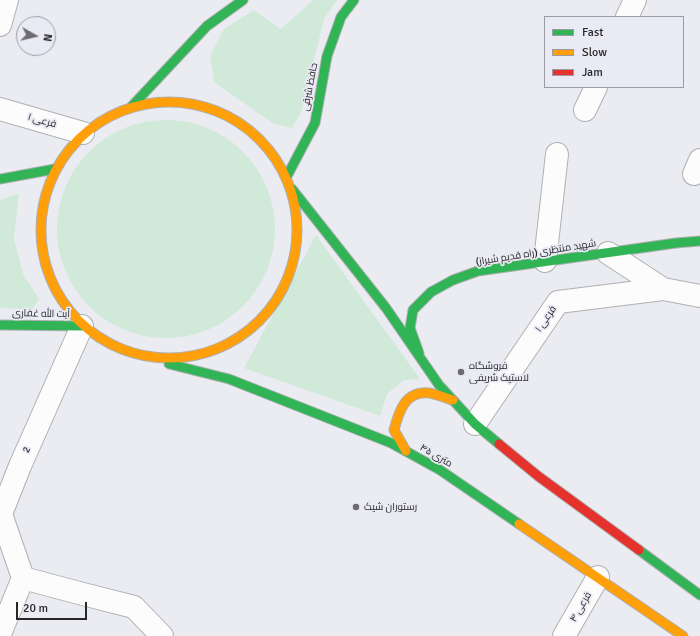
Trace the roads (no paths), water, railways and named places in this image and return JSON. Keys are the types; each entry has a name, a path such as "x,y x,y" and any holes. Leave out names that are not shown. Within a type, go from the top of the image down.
{"main road":[{"path":"132,106 207,26 243,0"},
{"name":"حافظ شرقی","path":"286,178 314,123 327,56 341,17 354,0"},
{"path":"291,188 298,232 290,276 267,314 233,342 191,358 147,358 112,347 82,326 60,300 46,269 40,235 43,202 55,169 68,150 83,133 106,117 132,106 171,101 210,107 245,125 272,153 291,188 386,308 439,385 474,424 538,476 700,595"},
{"path":"0,179 55,169"},
{"name":"شهید منتظری (راه قدیم شیراز)","path":"421,359 410,328 413,310 431,292 453,280 478,272 545,261 700,240"},
{"name":"آیت الله غفاری","path":"0,325 82,326"},
{"name":"۴۵ متری","path":"147,358 229,379 391,443 440,470 683,636"},
{"path":"406,451 394,430 398,414 405,401 418,393 430,393 453,400"}],"street":[{"path":"0,24 7,0"},
{"path":"627,16 635,0"},
{"path":"585,110 596,88"},
{"name":"فرعی ۱","path":"0,109 83,133"},
{"path":"545,261 557,154"},
{"path":"608,253 663,289 700,296"},
{"name":"فرعی ۱","path":"474,424 558,302 663,289"},
{"name":"2","path":"23,578 1,514 20,466 82,326"},
{"name":"فرعی ۴","path":"564,636 598,577"},
{"path":"0,634 23,578 134,607 162,636"}],"place":[{"name":"فروشگاه لاستیک شریفی","path":"461,372"},
{"name":"رستوران شیک","path":"356,507"}]}
